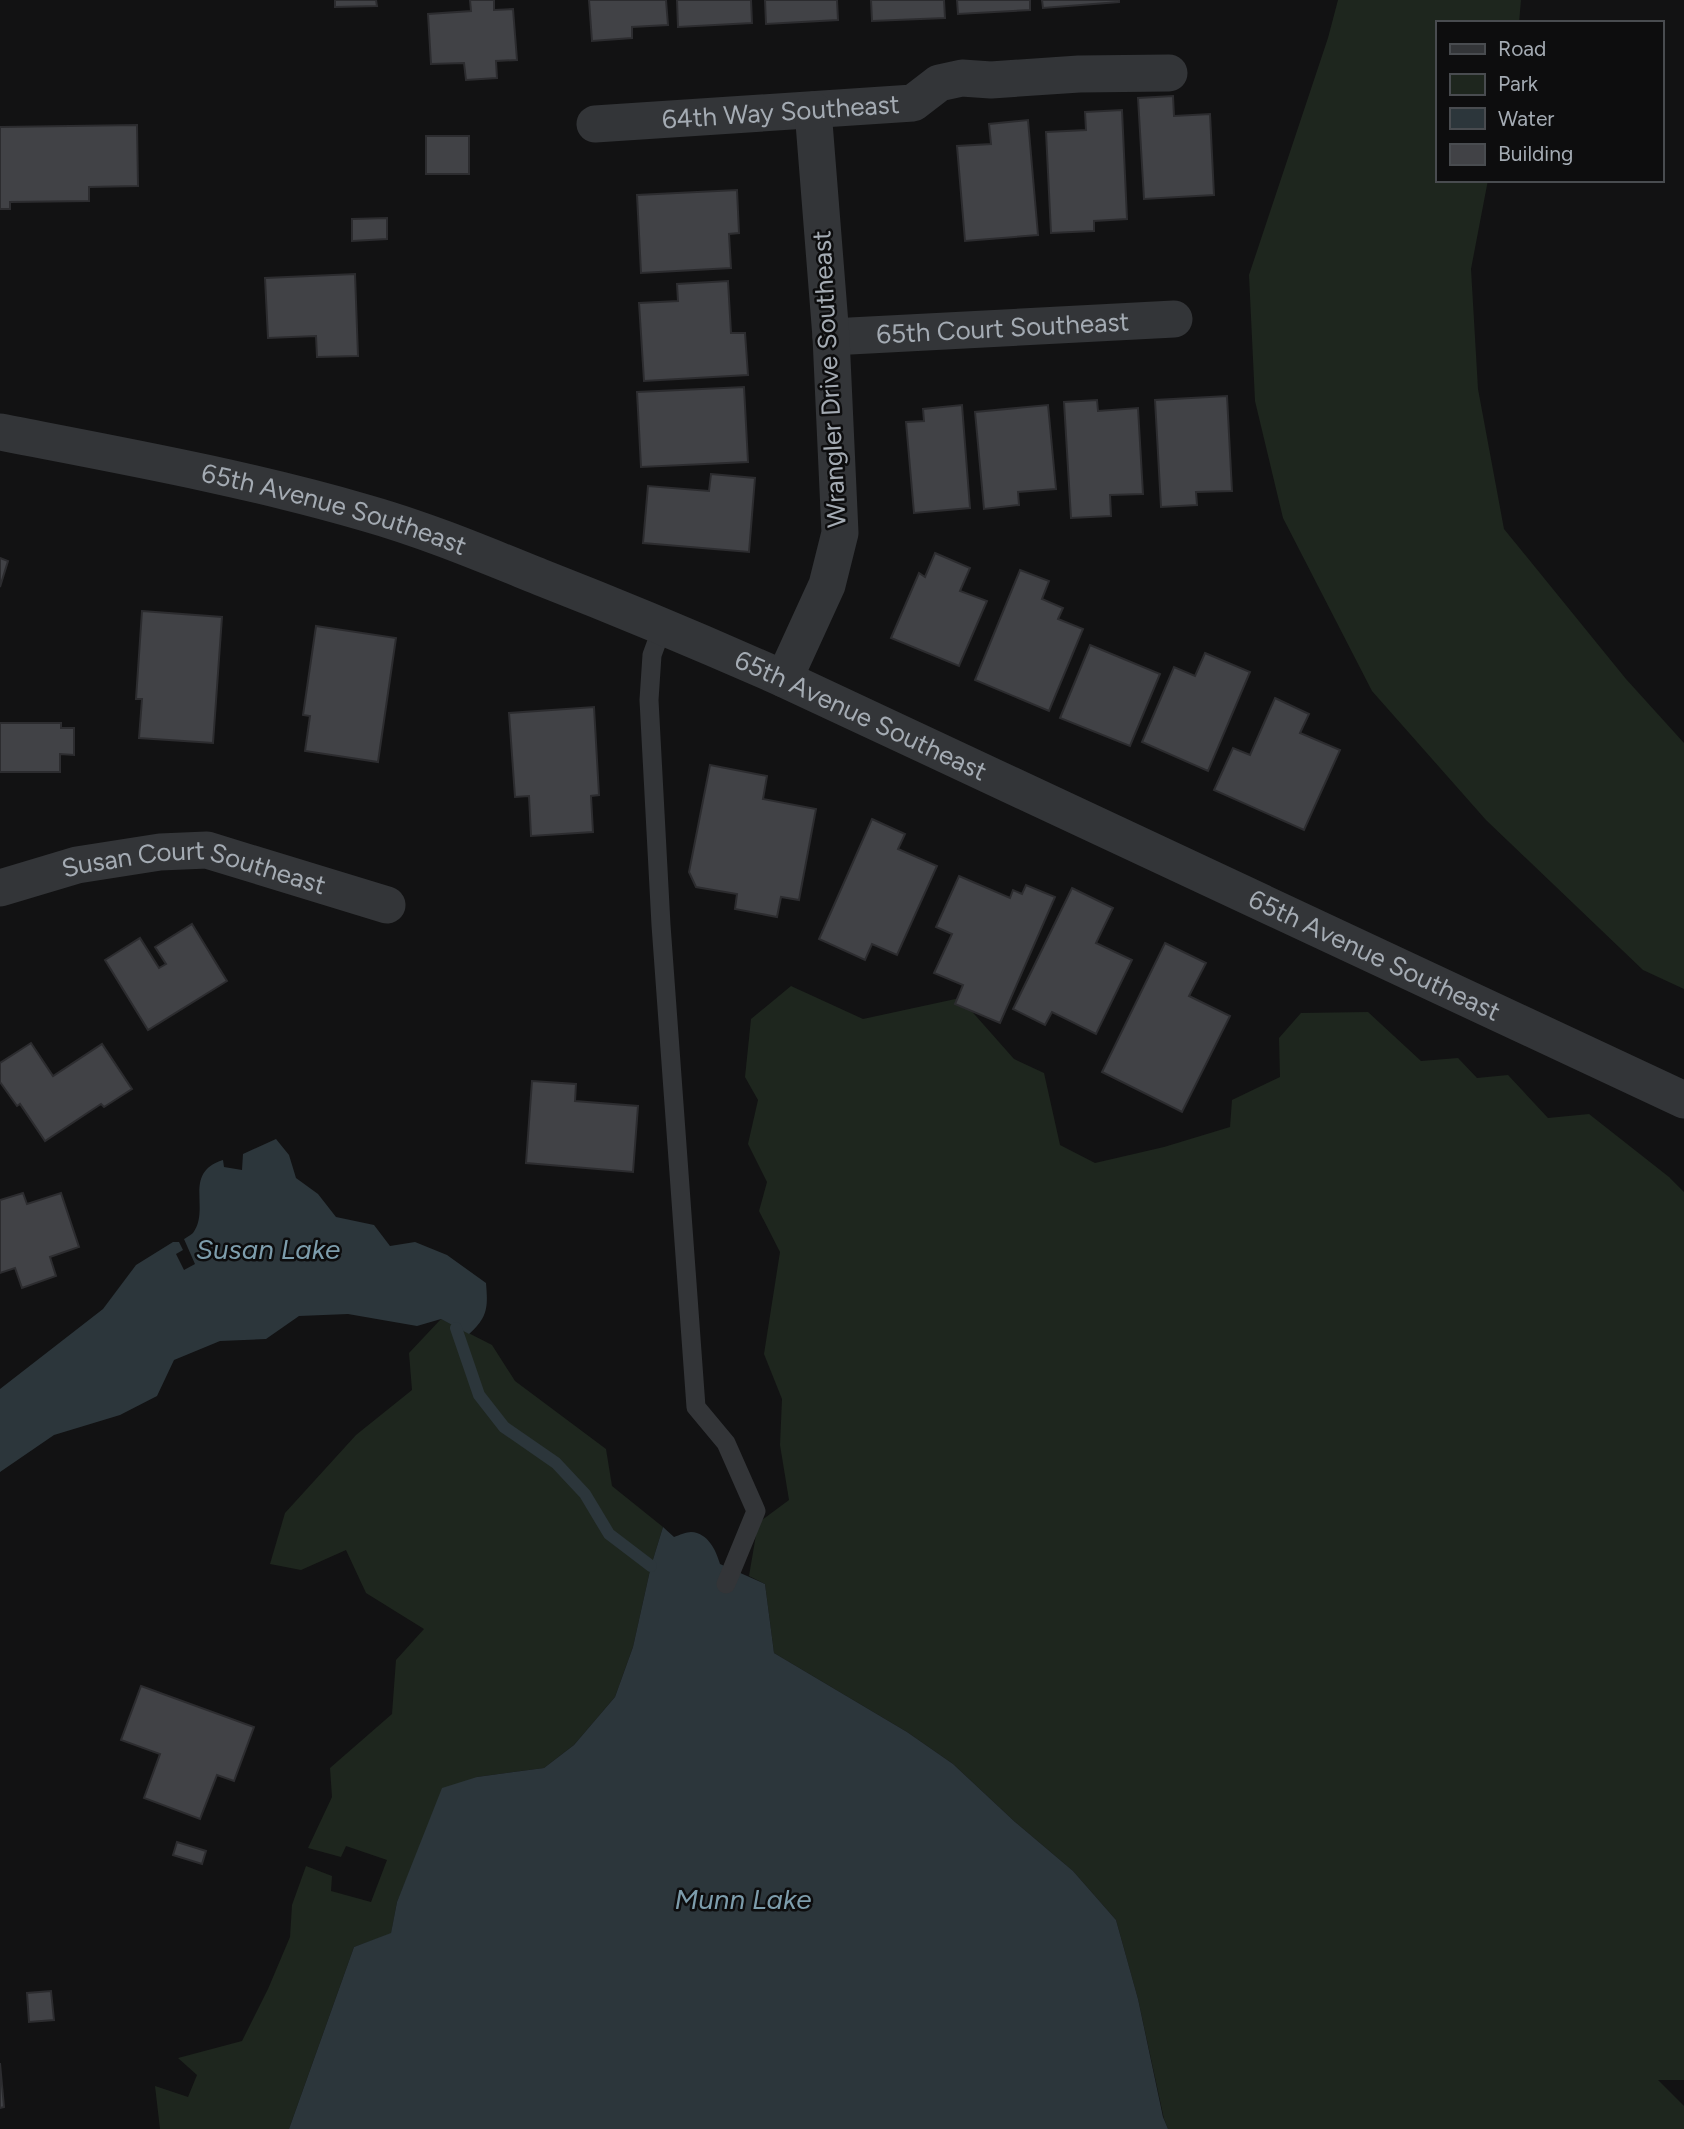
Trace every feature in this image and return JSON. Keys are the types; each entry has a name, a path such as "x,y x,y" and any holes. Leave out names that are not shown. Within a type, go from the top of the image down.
{"street":[{"name":"64th Way Southeast","path":"595,124 913,103 939,83 962,78 991,80 1079,74 1169,73"},
{"name":"Wrangler Drive Southeast","path":"784,680 827,585 839,533 831,337 813,110"},
{"name":"65th Court Southeast","path":"831,337 1174,318"},
{"name":"65th Avenue Southeast","path":"0,432 207,472 367,513 433,535 663,625 1684,1100"},
{"name":"Susan Court Southeast","path":"0,888 77,865 160,852 207,850 387,905"}],"lane":[{"path":"663,625 652,655 649,700 662,939 696,1407 726,1443 756,1511 726,1584"}],"green space":[{"path":"1338,0 1521,0 1519,21 1436,21 1436,182 1488,182 1471,269 1478,389 1504,529 1626,679 1684,743 1684,989 1643,970 1486,820 1372,691 1283,518 1255,401 1249,275 1328,38"},
{"path":"791,986 863,1019 960,998 1014,1059 1044,1073 1060,1145 1095,1163 1164,1147 1230,1127 1232,1100 1280,1077 1279,1038 1301,1013 1368,1012 1421,1061 1458,1058 1477,1078 1508,1075 1548,1118 1589,1114 1684,1192 1684,2080 1658,2080 1684,2106 1684,2129 1168,2129 1138,1999 1116,1920 1073,1871 953,1764 907,1732 774,1653 765,1584 749,1576 758,1523 789,1500 780,1445 782,1399 764,1354 780,1252 759,1211 767,1182 748,1144 758,1100 745,1077 751,1019"},
{"path":"441,1319 492,1345 515,1381 606,1449 612,1486 663,1527 651,1566 633,1647 615,1697 574,1745 544,1768 477,1777 412,1866 397,1902 391,1934 354,1947 289,2129 160,2129 155,2086 188,2097 197,2075 178,2058 242,2041 290,1937 292,1905 306,1866 332,1876 331,1891 371,1902 387,1860 346,1846 341,1857 308,1848 332,1797 330,1768 392,1714 396,1660 424,1629 366,1593 346,1550 301,1570 270,1564 285,1513 356,1435 412,1390 409,1353"}],"water":[{"name":"Susan Lake","path":"276,1139 289,1155 296,1178 318,1194 336,1217 374,1225 390,1246 415,1242 447,1255 486,1283 487,1299 480,1322 469,1334 441,1319 417,1326 348,1314 299,1316 266,1339 220,1341 174,1360 157,1396 120,1415 54,1435 0,1472 0,1389 103,1309 136,1265 173,1242 179,1242 183,1250 176,1254 184,1270 195,1264 184,1239 193,1233 198,1223 200,1182 204,1173 223,1160 224,1167 242,1170 243,1154"},
{"name":"Munn Lake","path":"663,1527 674,1537 691,1532 702,1535 714,1548 720,1564 765,1584 774,1653 907,1732 953,1764 1073,1871 1116,1920 1138,1999 1163,2117 1168,2129 289,2129 354,1947 391,1933 397,1902 442,1788 477,1777 544,1768 574,1745 615,1697 633,1647 651,1566"}],"building":[{"path":"335,0 376,0 377,6 335,7"},
{"path":"470,0 494,0 494,10 513,9 517,60 496,61 497,78 466,80 464,63 431,64 428,14 471,11"},
{"path":"589,0 666,0 668,25 632,27 632,38 592,41"},
{"path":"677,0 751,0 752,23 678,27"},
{"path":"765,0 837,0 838,20 766,24"},
{"path":"871,0 944,0 945,18 872,21"},
{"path":"957,0 1030,0 1030,10 958,14"},
{"path":"1042,0 1119,0 1119,2 1043,8"},
{"path":"1173,96 1174,116 1210,114 1214,195 1144,199 1138,98"},
{"path":"1122,110 1127,219 1094,221 1094,231 1051,233 1046,132 1086,130 1085,112"},
{"path":"1028,120 1038,235 965,241 957,146 991,144 989,124"},
{"path":"137,125 138,186 89,187 89,201 10,202 10,209 0,209 0,127"},
{"path":"426,136 469,136 469,174 426,174"},
{"path":"737,190 739,233 729,234 731,268 641,273 637,195"},
{"path":"387,218 387,239 352,241 352,219"},
{"path":"355,274 358,356 317,357 316,336 268,338 265,278"},
{"path":"728,281 731,333 745,333 748,375 644,381 639,303 678,301 677,284"},
{"path":"744,387 748,462 641,467 637,392"},
{"path":"1227,396 1232,491 1196,492 1197,505 1161,507 1155,400"},
{"path":"1097,400 1098,411 1138,408 1143,494 1110,495 1111,516 1071,518 1064,402"},
{"path":"962,405 970,508 914,513 906,422 924,421 923,409"},
{"path":"1048,405 1056,489 1018,492 1019,505 984,509 975,412"},
{"path":"711,474 755,478 749,552 643,543 648,486 709,491"},
{"path":"935,553 970,568 960,591 987,601 959,666 891,638 919,573 925,577"},
{"path":"0,558 8,561 0,587"},
{"path":"1020,570 1049,581 1042,599 1063,608 1058,619 1083,629 1049,711 975,680"},
{"path":"142,611 222,617 213,743 139,738 142,699 136,699"},
{"path":"316,626 396,638 378,762 305,751 310,716 303,715"},
{"path":"1090,645 1160,674 1130,746 1060,718"},
{"path":"1205,653 1250,672 1208,771 1142,742 1174,667 1195,676"},
{"path":"1275,698 1309,714 1300,733 1340,750 1304,830 1214,790 1233,748 1250,755"},
{"path":"594,707 599,795 591,796 593,832 531,836 529,796 515,797 509,713"},
{"path":"0,723 61,723 61,728 74,728 74,755 60,754 60,772 0,772"},
{"path":"710,765 767,776 763,799 816,809 799,900 781,897 777,917 735,909 737,894 696,887 689,872"},
{"path":"872,819 905,834 898,849 937,866 897,955 872,944 865,960 819,939"},
{"path":"959,876 1010,898 1013,890 1022,894 1026,885 1055,897 1000,1023 955,1004 963,985 934,973 952,934 936,927"},
{"path":"1072,888 1113,908 1096,943 1132,960 1096,1034 1052,1012 1045,1025 1013,1009"},
{"path":"192,924 227,981 148,1030 105,960 140,938 159,968 166,964 155,947"},
{"path":"1165,943 1206,963 1189,996 1230,1016 1182,1112 1102,1072"},
{"path":"31,1043 53,1076 102,1044 132,1089 104,1107 101,1104 45,1141 20,1104 17,1106 0,1082 0,1063"},
{"path":"532,1081 576,1084 575,1101 638,1106 633,1172 526,1163"},
{"path":"23,1193 27,1204 61,1193 79,1247 50,1257 56,1276 22,1288 15,1268 0,1273 0,1200"},
{"path":"141,1686 254,1727 234,1781 217,1775 200,1819 144,1798 160,1754 121,1740"},
{"path":"177,1842 206,1851 202,1864 173,1855"},
{"path":"51,1991 54,2020 29,2022 27,1993"},
{"path":"0,2063 4,2107 0,2108"}],"waterway":[{"path":"456,1328 479,1395 504,1427 556,1463 585,1494 609,1534 651,1566"}]}
